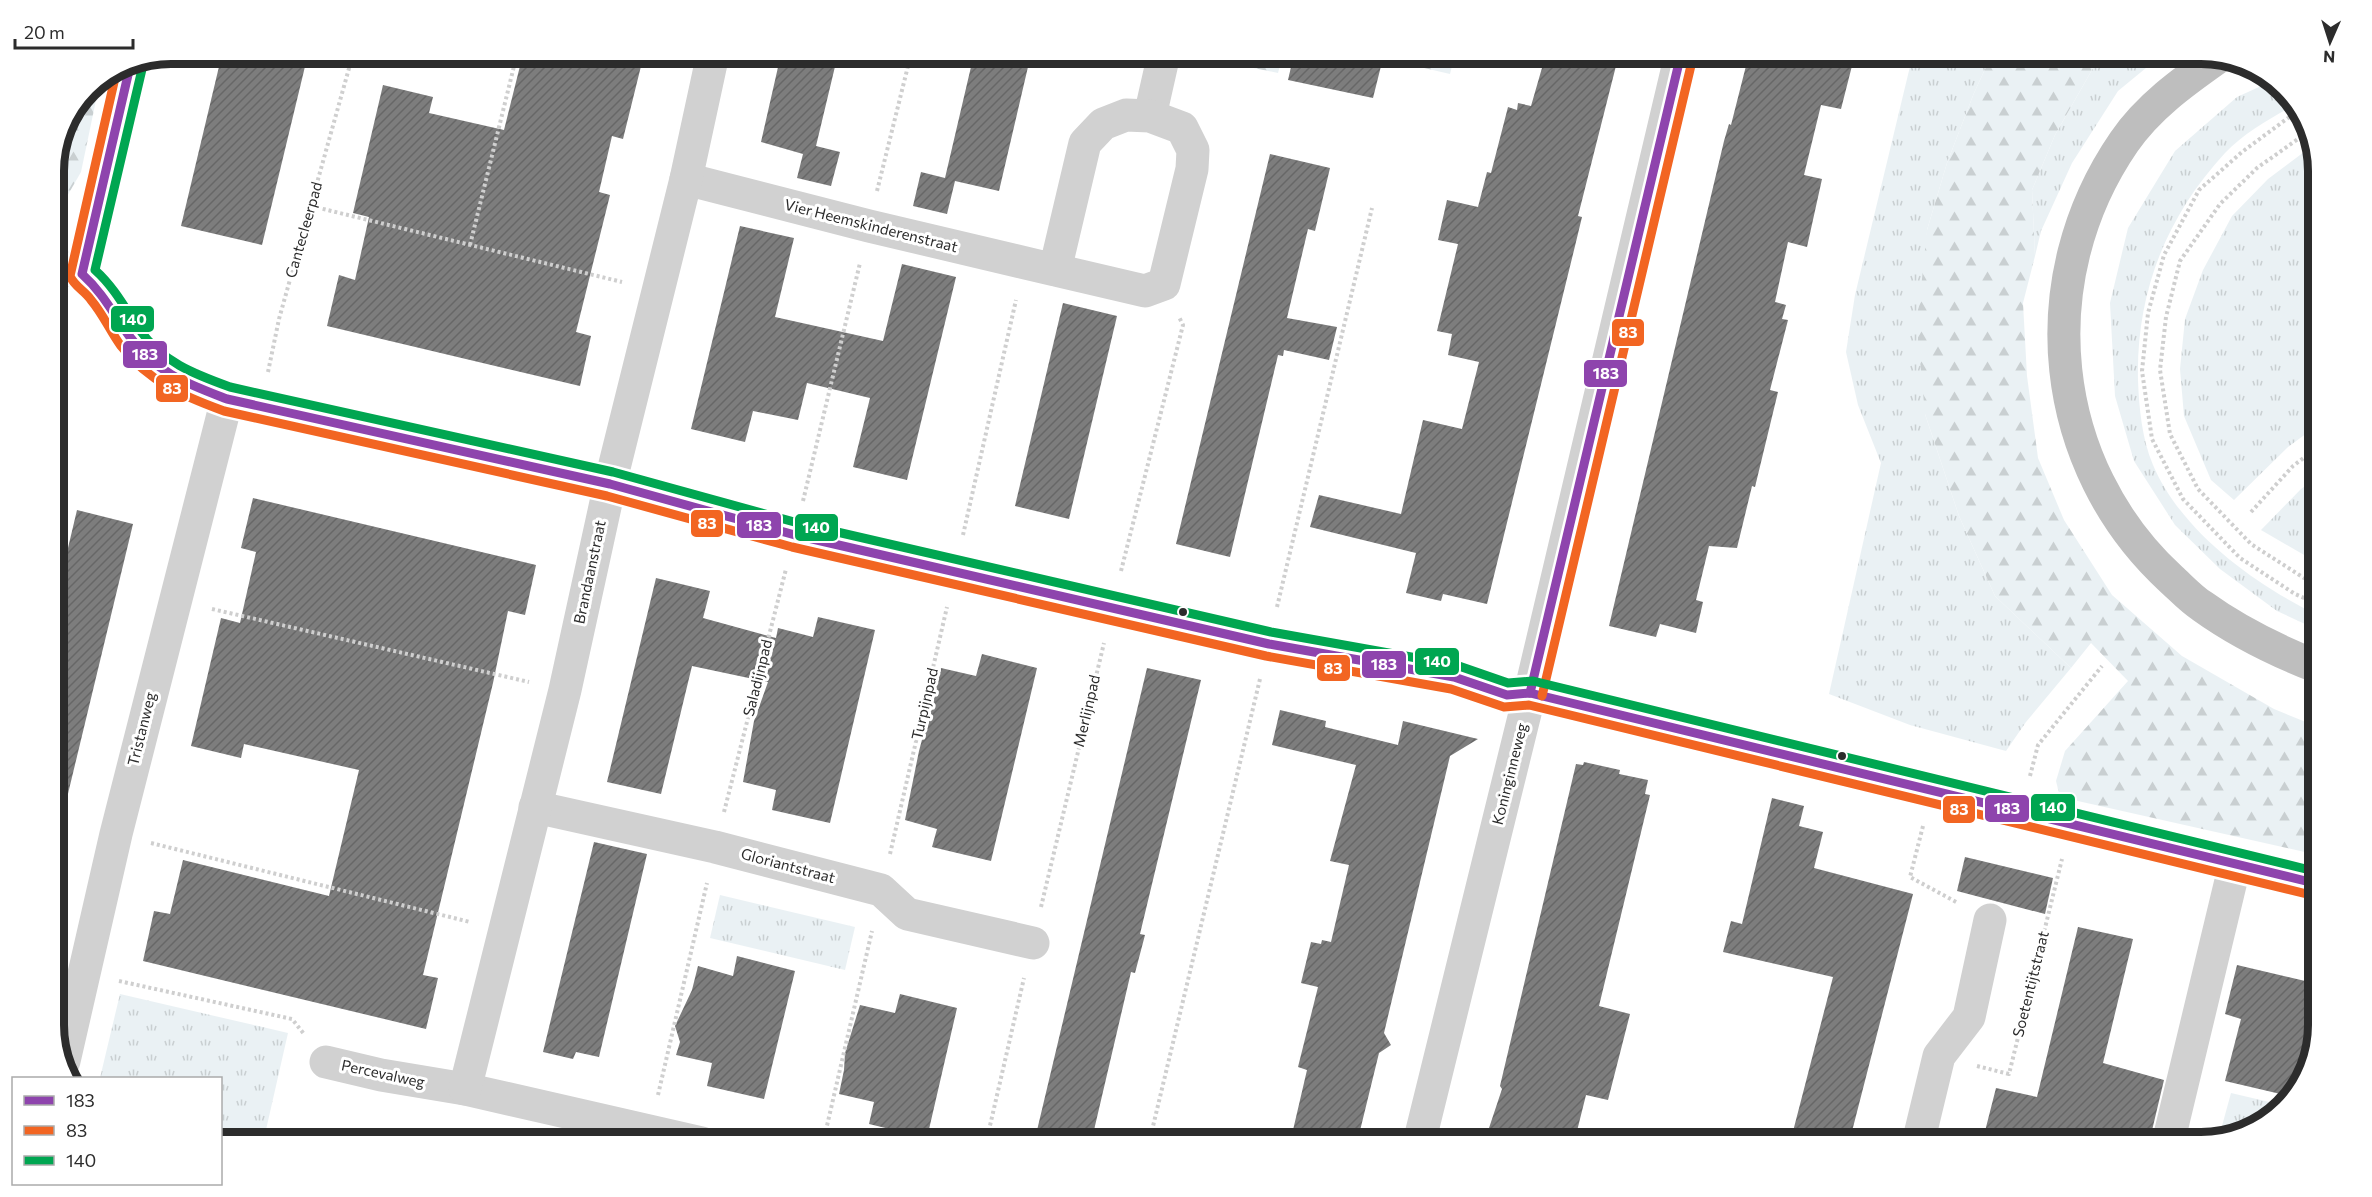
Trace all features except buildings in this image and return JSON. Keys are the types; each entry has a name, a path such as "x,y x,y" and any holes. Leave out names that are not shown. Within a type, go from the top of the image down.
{"highway":[{"path":"2208,64 2170,91 2124,141 2090,201 2068,273 2062,335 2072,408 2088,462 2098,483 2115,513 2152,562 2201,606 2270,648 2308,663"}],"street":[{"name":"Brandaanstraat","path":"465,1089 565,690 610,484 686,179 711,64"},
{"path":"1149,116 1162,64"},
{"name":"Koninginneweg","path":"1422,1132 1530,693 1679,64"},
{"path":"127,74 68,269 100,291 130,339 153,362 179,381 227,399 610,484 795,535 1289,649 1454,677 1507,695 1530,693 2308,882"},
{"path":"1040,267 1085,143 1103,124 1126,115 1149,116 1182,128 1193,150 1192,169 1164,284"},
{"name":"Vier Heemskinderenstraat","path":"686,179 869,226 1145,291 1164,284"},
{"name":"Tristanweg","path":"67,1047 116,834 227,399"},
{"name":"Gloriantstraat","path":"535,807 715,847 881,890 907,914 1032,943"},
{"path":"2171,1132 2235,864"},
{"path":"1921,1132 1939,1056 1969,1017 1990,920"},
{"name":"Percevalweg","path":"326,1062 465,1089 654,1132"}],"path":[{"name":"Cantecleerpad","path":"260,406 279,319 349,64"},
{"path":"470,245 515,64"},
{"name":"Saladijnpad","path":"650,1131 715,847 795,535 909,64"},
{"path":"2292,116 2242,152 2199,190 2164,255 2148,313 2142,370 2152,439 2183,499 2240,558 2295,594 2308,599"},
{"path":"2302,137 2257,168 2220,204 2180,261 2166,317 2160,370 2170,434 2198,489 2251,544 2307,579"},
{"path":"311,207 658,291"},
{"name":"Turpijnpad","path":"826,1132 955,572 1040,267"},
{"name":"Merlijnpad","path":"989,1132 1112,608 1183,325 1164,284"},
{"path":"2250,513 2293,466 2307,455"},
{"path":"174,600 565,690"},
{"path":"2020,811 2038,745 2102,666"},
{"path":"1932,789 1910,877 1990,920"},
{"name":"Soetentijtstraat","path":"1939,1056 2009,1074 2071,824"},
{"path":"116,834 505,931"},
{"name":"Percevalweg","path":"83,974 292,1019 326,1062"}],"green space":[{"path":"1234,64 1280,64 1278,73"},
{"path":"1407,64 1452,64 1450,74"},
{"path":"1911,64 1987,64 1947,163 1927,230 1925,414 1959,516 1995,596 2071,668 2026,722 2006,751 1910,725 1829,694 1881,463 1858,405 1846,352 1855,295"},
{"path":"1987,64 2095,64 2055,135 2032,190 2035,256 2023,303 2027,376 2038,458 2064,520 2112,595 2182,656 2274,709 2308,723 2308,853 2060,797 2056,781 2065,751 2128,681 2091,643 2071,668 1995,596 1959,516 1925,414 1917,328 1927,230 1947,163"},
{"path":"2095,64 2151,64 2118,91 2072,163 2041,231 2035,256 2032,190 2055,135"},
{"path":"2264,85 2287,109 2250,132 2225,153 2186,203 2171,230 2149,287 2142,317 2139,348 2139,401 2149,455 2166,489 2182,512 2222,554 2245,572 2308,610 2308,625 2277,611 2220,569 2175,525 2134,461 2115,396 2110,303 2128,228 2175,151 2237,97"},
{"path":"97,95 81,172 65,200 65,157 68,144 82,112"},
{"path":"2304,152 2307,164 2307,433 2288,447 2234,500 2211,480 2184,416 2180,369 2185,319 2203,270 2232,216 2268,179"},
{"path":"2307,485 2307,557 2261,530"},
{"path":"720,895 855,927 845,970 710,938"},
{"path":"120,994 288,1033 266,1132 222,1132 222,1077 100,1077"},
{"path":"2231,1093 2274,1103 2260,1115 2235,1127 2221,1130"}],"transit line":[{"name":"183","path":"1530,693 1679,64"},
{"name":"83","path":"1542,696 1691,64"},
{"name":"140","path":"142,69 95,270 114,291 139,329 158,350 191,372 230,387 613,472 798,523 1271,632 1456,665 1508,683 1533,681 2308,870"},
{"name":"183","path":"128,74 82,274 102,297 130,337 151,360 174,376 227,399 610,484 795,535 1269,644 1454,677 1507,695 1530,693 2308,882"},
{"name":"83","path":"114,81 70,276 95,305 121,346 143,369 181,393 224,411 607,496 792,547 1266,656 1451,689 1504,707 1529,705 2308,894"}]}
